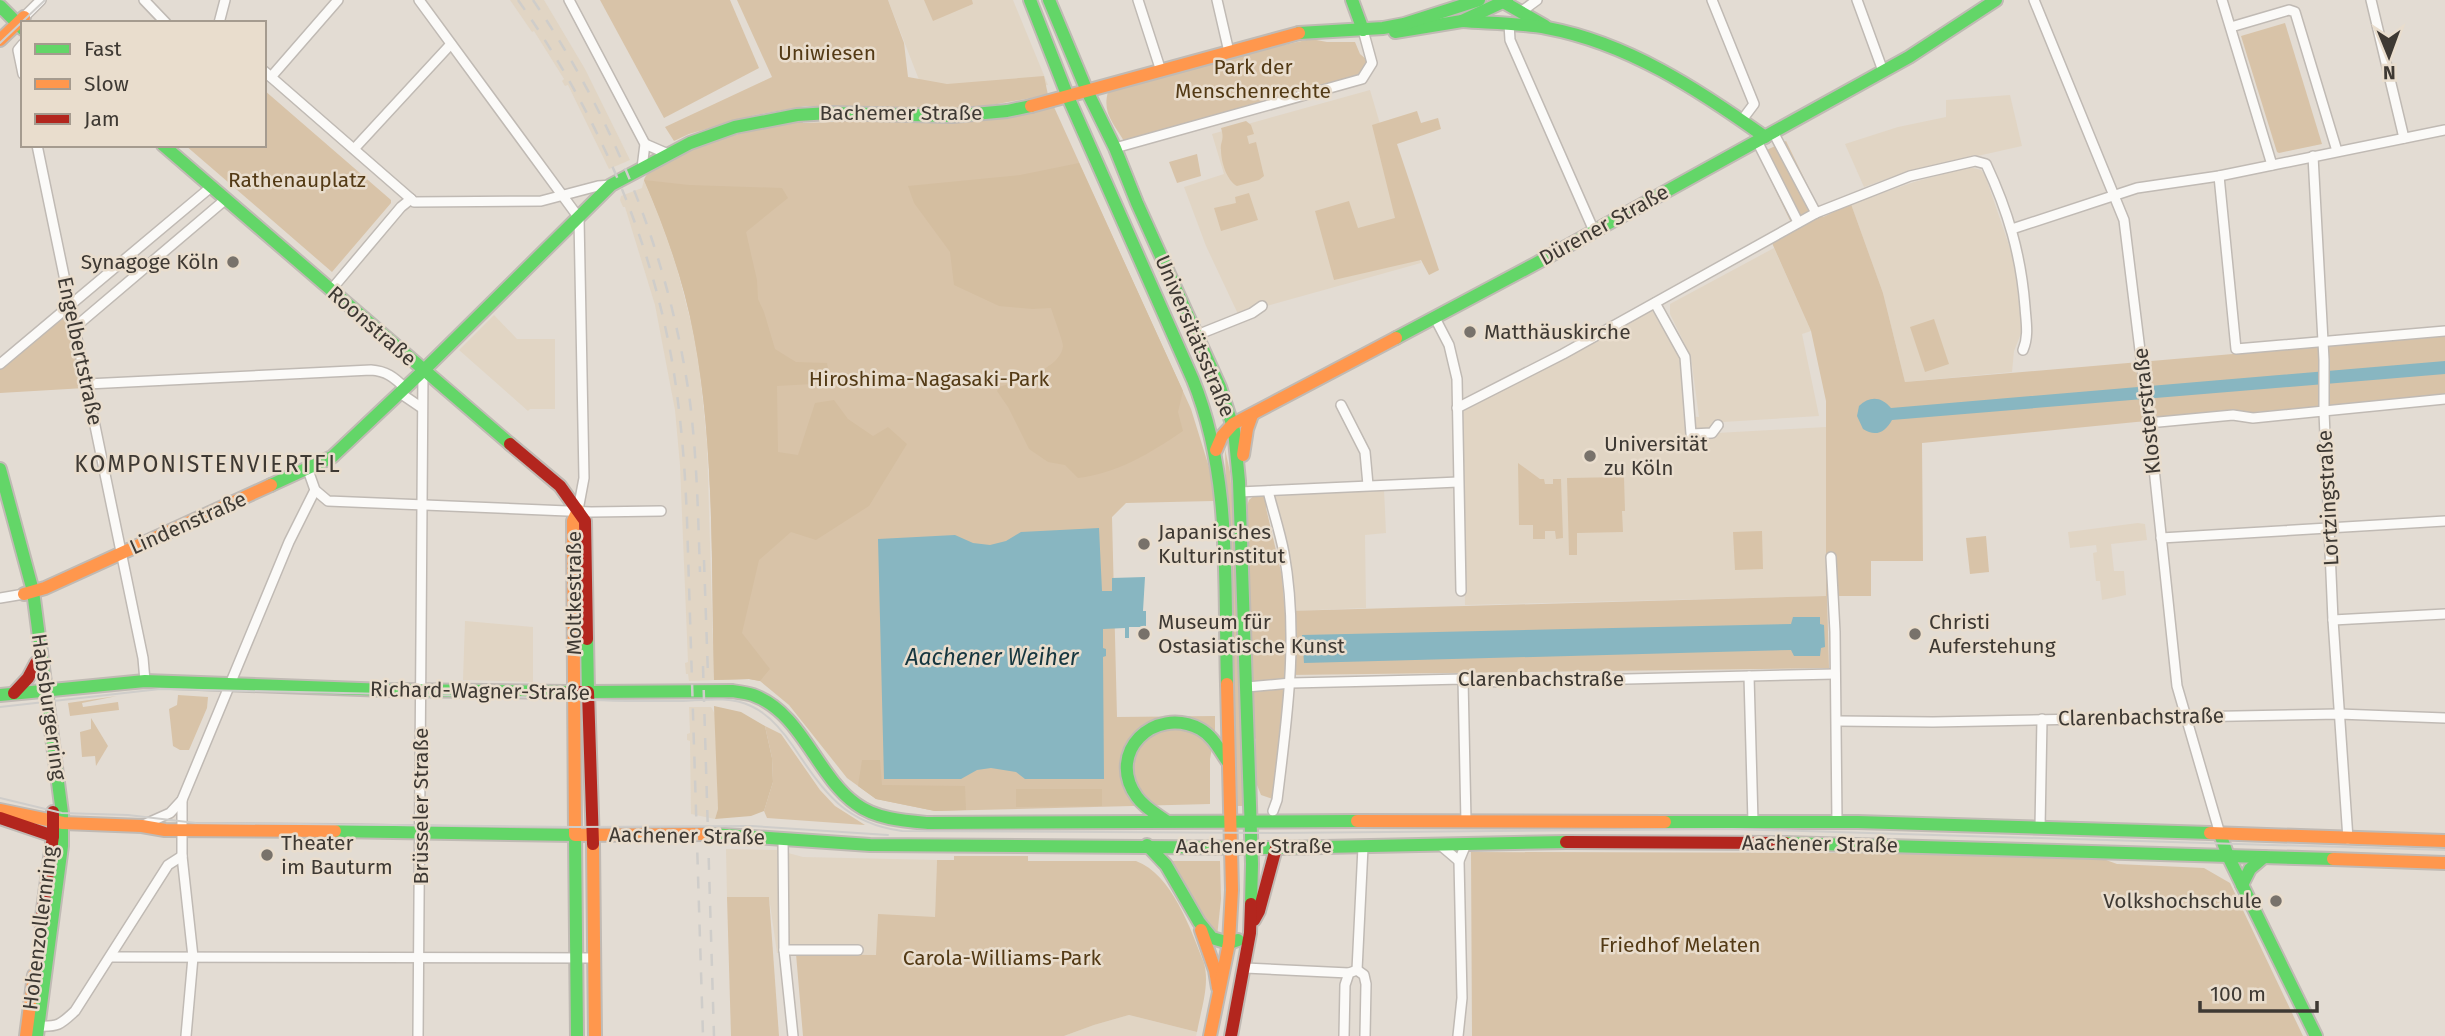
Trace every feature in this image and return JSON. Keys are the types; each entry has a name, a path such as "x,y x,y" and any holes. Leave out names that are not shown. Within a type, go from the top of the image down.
{"main road":[{"path":"8,0 22,21"},
{"name":"Universitätsstraße","path":"1030,0 1068,97 1205,408 1216,450 1222,493 1232,890 1229,943 1210,1036"},
{"name":"Universitätsstraße","path":"1049,0 1220,387 1233,424 1238,453 1247,687 1250,929"},
{"path":"1352,0 1363,30"},
{"name":"Bachemer Straße","path":"611,186 668,154 735,127 797,115 830,113 952,116 1007,110 1068,97 1305,31 1363,30 1404,24 1479,0"},
{"name":"Dürener Straße","path":"1233,424 1435,318 1883,72 1996,0"},
{"path":"1503,1 1548,28"},
{"name":"Bachemer Straße","path":"1363,30 1378,34 1406,32 1462,21 1503,1"},
{"path":"0,6 21,22"},
{"path":"1462,21 1548,28 1630,55 1700,93 1765,137"},
{"path":"0,40 21,24"},
{"name":"Roonstraße","path":"165,147 560,486 578,510"},
{"name":"Lindenstraße","path":"28,593 45,589 308,470 335,455 611,186"},
{"path":"1116,207 1128,212 1137,203"},
{"path":"1205,408 1217,420 1233,424"},
{"path":"1239,486 1247,429 1252,415"},
{"path":"1216,450 1226,429 1233,424"},
{"path":"1216,450 1226,445 1238,453"},
{"path":"0,469 28,593"},
{"path":"0,498 28,593"},
{"name":"Moltkestraße","path":"578,510 585,521 595,1036"},
{"name":"Moltkestraße","path":"577,1036 573,522 578,510"},
{"name":"Habsburgerring","path":"28,593 36,663 44,692"},
{"name":"Habsburgerring","path":"28,593 44,692 52,792 58,822"},
{"path":"14,693 36,663"},
{"name":"Richard-Wagner-Straße","path":"0,695 145,681 421,691 744,692 775,707 836,788 863,808"},
{"path":"1166,821 1139,800 1129,784 1126,764 1132,745 1145,730 1153,725 1173,721 1192,725 1210,736 1228,763"},
{"name":"Aachener Straße","path":"863,808 902,821 928,823 1837,822 2445,841"},
{"name":"Aachener Straße","path":"0,810 58,822 142,826 152,829 421,831 452,834 716,834 870,845 1276,848 1721,841 2445,863"},
{"path":"0,818 52,836"},
{"path":"1363,847 1395,821"},
{"name":"Hohenzollernring","path":"26,1036 52,836 58,822"},
{"name":"Hohenzollernring","path":"38,1031 62,846 58,822"},
{"path":"1347,846 1355,836 1353,822"},
{"path":"2204,855 2216,848 2220,834"},
{"path":"2220,834 2228,856 2316,1036"},
{"path":"1147,845 1166,865 1199,922 1212,938 1229,943 1250,929"},
{"path":"1231,1036 1250,929 1259,911 1276,848"},
{"path":"2242,885 2250,869 2264,857"},
{"path":"1199,922 1215,970 1219,995"}],"street":[{"path":"145,0 164,21"},
{"path":"220,21 225,0"},
{"path":"338,0 268,74 414,202 541,201 598,186 611,186"},
{"path":"419,0 579,218 584,478 578,510"},
{"path":"569,0 645,144 642,168"},
{"path":"1138,0 1161,71"},
{"path":"1217,0 1229,52"},
{"path":"1522,11 1536,0"},
{"path":"1712,0 1754,104 1742,120"},
{"path":"1857,0 1883,72"},
{"name":"Klosterstraße","path":"2034,0 2124,220 2174,664 2185,717 2220,834"},
{"path":"2222,0 2272,165"},
{"path":"2371,0 2404,138"},
{"path":"24,21 38,1"},
{"path":"2231,27 2289,9 2295,12 2337,151"},
{"path":"1509,24 1510,40 1594,230"},
{"path":"1115,148 1362,79 1372,63 1363,30"},
{"path":"354,149 451,44"},
{"path":"21,46 18,50 21,64"},
{"path":"2012,229 2137,188 2219,177 2445,130"},
{"path":"1765,137 1816,213"},
{"path":"1765,137 1798,222"},
{"path":"645,144 668,154"},
{"name":"Engelbertstraße","path":"37,147 145,666 145,681"},
{"name":"Lortzingstraße","path":"2313,156 2324,360 2333,620 2348,839"},
{"path":"1457,408 1655,303 1816,213 1910,176 1975,161 1986,164 2012,229 2023,288 2027,332 2023,351"},
{"path":"2219,177 2236,349 2445,331"},
{"path":"0,364 211,187"},
{"path":"331,290 394,215 411,199"},
{"path":"74,328 226,200"},
{"path":"1655,303 1685,357 1691,434 1712,433 1718,425"},
{"path":"1197,335 1252,313 1262,306"},
{"path":"1435,318 1449,345 1457,379 1461,591"},
{"path":"86,384 370,370 382,371 396,378 402,391 422,408"},
{"name":"Brüsseler Straße","path":"418,1036 423,371"},
{"path":"2148,423 2233,415 2253,418 2445,400"},
{"path":"1341,405 1365,452 1368,485"},
{"path":"308,470 315,490 328,501 661,511"},
{"path":"1239,486 1268,491 1458,482"},
{"path":"186,1036 194,957 182,856 182,800 293,535 315,490"},
{"path":"1268,491 1284,553 1292,624 1291,683 1278,800 1273,811"},
{"path":"2161,538 2445,522"},
{"path":"1831,557 1835,612 1837,822"},
{"path":"0,598 28,593"},
{"path":"2333,620 2445,614"},
{"name":"Clarenbachstraße","path":"1247,687 1291,683 1463,679 1498,682 1835,674"},
{"path":"1749,676 1753,822"},
{"path":"1463,679 1466,822"},
{"name":"Clarenbachstraße","path":"1837,721 2339,714 2445,718"},
{"path":"2039,828 2042,719"},
{"path":"142,826 170,813 182,800"},
{"path":"783,838 784,950 793,1036"},
{"path":"1438,844 1459,861"},
{"path":"1458,1036 1462,998 1459,861 1466,844"},
{"path":"1344,1036 1345,985 1353,972 1363,847"},
{"path":"38,1031 62,1023 75,1010 168,865 182,856"},
{"path":"784,950 858,950"},
{"path":"111,957 593,958"},
{"path":"1245,968 1353,972 1364,975 1365,1036"}],"shaded area":[{"path":"510,0 544,0 585,69 630,160 609,169 568,85 565,86 562,81 564,79 534,31 532,32"},
{"path":"888,0 1013,0 1048,85 938,92 921,85"},
{"path":"1370,90 1421,263 1238,314 1206,246 1184,187 1224,174 1212,134"},
{"path":"2010,95 2022,146 1906,172 1864,187 1845,144 1898,127 1946,117 1946,100"},
{"path":"1079,163 1183,391 1178,412 1183,431 1133,461 1106,472 1078,478 1065,465 1048,462 1029,449 997,391 999,387 1047,367 1060,354 1063,343 1051,308 999,306 954,285 950,252 914,203 908,186 1020,175"},
{"path":"1969,167 1981,170 1985,175 2014,260 2022,331 2014,351 2012,372 1905,382 1883,293 1851,204 1914,182"},
{"path":"644,180 671,245 694,334 700,373 707,443 714,680 689,681 686,674 685,663 688,662 680,465 675,410 655,305 625,207 620,200 621,196 642,188"},
{"path":"644,180 689,185 782,188 788,198 746,232 757,280 758,299 775,349 796,362 827,363 831,383 777,386 778,452 798,455 815,403 834,400 848,419 873,436 888,427 907,444 869,506 816,540 791,532 759,560 742,633 770,669 760,681 714,680 711,508 701,379 680,276"},
{"name":"Universität zu Köln","path":"1774,248 1811,331 1802,334 1819,416 1723,422 1716,419 1717,433 1826,427 1827,596 1465,605 1462,412 1652,310 1681,358 1684,416 1699,417 1691,357 1670,314 1670,304"},
{"path":"494,315 517,339 555,339 555,409 528,411 459,350"},
{"path":"1384,489 1386,533 1365,535 1366,608 1292,611 1270,493"},
{"path":"2145,524 2147,540 2111,544 2114,571 2124,571 2126,595 2102,600 2100,581 2096,581 2093,553 2097,552 2096,545 2070,548 2068,532"},
{"path":"465,621 533,627 533,682 463,680"},
{"path":"714,706 741,712 765,726 772,758 773,782 764,811 751,816 715,819 718,809"},
{"path":"689,707 711,707 715,714 718,809 715,819 691,814 690,741 687,740 687,734 690,733"},
{"path":"862,760 880,760 882,785 965,786 966,810 935,811 876,799 858,786"},
{"path":"1016,789 1102,789 1102,806 1016,807"},
{"path":"726,849 777,850 803,857 937,860 935,917 876,955 777,953 769,897 727,897"},
{"path":"1129,1015 1197,1032 1196,1036 1064,1036"}],"green space":[{"path":"600,0 730,0 759,68 664,118"},
{"name":"Uniwiesen","path":"737,0 888,0 904,43 908,77 947,84 1044,76 1048,95 975,108 806,106 755,115 674,141 665,127 772,77"},
{"path":"924,0 972,0 973,4 933,21"},
{"path":"2285,23 2322,144 2279,153 2241,36"},
{"name":"Park der Menschenrechte","path":"1311,39 1355,42 1360,54 1367,60 1366,65 1354,77 1124,141 1108,112 1108,92 1248,53"},
{"name":"Rathenauplatz","path":"266,92 391,200 332,272 187,147 266,147"},
{"name":"Hiroshima-Nagasaki-Park","path":"1054,107 1191,409 1213,480 1213,501 1126,503 1112,517 1117,717 1215,716 1210,759 1210,804 935,811 876,799 847,778 789,705 760,681 714,680 711,508 701,379 680,276 644,180 652,169 690,149 741,133 787,123 835,122 836,119 918,122 972,120"},
{"path":"1417,111 1421,123 1438,118 1441,129 1397,144 1439,270 1429,275 1421,260 1334,280 1315,211 1349,201 1358,228 1395,218 1372,125"},
{"path":"1246,121 1251,125 1254,134 1247,136 1249,144 1256,142 1264,176 1237,186 1230,180 1223,165 1221,128"},
{"path":"1786,141 1823,217 1851,204 1883,293 1905,382 2445,336 2445,396 1922,443 1923,561 1871,561 1871,596 1827,596 1829,668 1288,675 1273,799 1261,795 1255,780 1253,761 1256,760 1256,739 1253,738 1247,506 1256,494 1266,498 1288,611 1826,596 1826,401 1811,331 1772,243 1795,231 1758,154"},
{"path":"1197,154 1201,176 1177,183 1169,162"},
{"path":"1249,193 1258,220 1221,231 1214,208 1236,203 1235,197"},
{"path":"65,316 69,317 85,388 0,393 0,368"},
{"path":"1934,319 1949,364 1925,372 1910,327"},
{"path":"1225,449 1234,520 1244,806 1235,806"},
{"path":"1518,463 1544,479 1545,484 1553,484 1553,479 1561,479 1563,538 1556,539 1555,531 1545,531 1545,539 1533,539 1533,525 1519,525"},
{"path":"1624,477 1623,532 1577,533 1577,555 1569,555 1567,478"},
{"path":"1762,531 1763,569 1735,570 1733,532"},
{"path":"1986,536 1989,572 1970,574 1966,538"},
{"path":"178,695 208,697 207,708 189,750 180,750 173,746 169,709 177,705"},
{"path":"117,696 82,703 83,707 118,702 119,710 70,716 68,703"},
{"path":"91,718 108,746 96,766 95,756 82,757 80,732 91,729"},
{"path":"765,726 781,734 820,790 835,806 865,825 767,818 764,811 773,782 772,758"},
{"name":"Friedhof Melaten","path":"1471,852 1899,853 2106,860 2117,864 2204,868 2230,883 2303,1036 1472,1036"},
{"name":"Carola-Williams-Park","path":"954,856 1028,856 1028,861 1136,861 1149,868 1179,904 1204,963 1205,989 1197,1032 1129,1015 1064,1036 803,1036 796,954 876,955 878,914 935,917 937,860 954,860"},
{"path":"1168,861 1220,861 1221,899 1217,937"},
{"path":"727,897 769,897 779,1036 731,1036"}],"water":[{"path":"2445,361 2445,374 1892,420 1883,431 1876,433 1863,429 1857,416 1859,406 1872,399 1880,400 1891,408"},
{"name":"Aachener Weiher","path":"1099,528 1102,591 1112,591 1112,578 1145,577 1143,611 1146,611 1146,627 1129,627 1129,638 1125,638 1125,628 1103,629 1103,648 1106,649 1106,656 1103,657 1104,779 1025,779 1016,772 991,768 977,770 961,779 884,779 878,539 955,535 973,543 990,545 1006,541 1021,532"},
{"path":"1793,617 1820,617 1820,624 1824,625 1825,647 1821,648 1820,656 1794,656 1791,650 1304,663 1302,635 1791,624"}],"tram line":[{"path":"23,21 45,0"},
{"path":"0,43 21,23"},
{"path":"0,707 160,689 609,701 735,701 758,709 775,723 837,803 865,821 902,831 1276,833 1732,829 2445,850"},
{"path":"0,798 62,813 128,815 196,823 752,826 888,835"}],"railway":[{"path":"518,0 571,84 615,172 649,265 672,361 686,500 703,1036"},
{"path":"533,0 589,93 613,142 635,192 669,295 690,402 696,466 700,572"},
{"path":"704,560 708,676"},
{"path":"703,666 714,1036"}],"traffic: fast":[{"path":"1030,0 1068,97 1193,380 1206,416 1220,491 1224,530 1227,684"},
{"path":"1049,0 1220,387 1234,430 1239,481 1252,864 1251,904"},
{"path":"1352,0 1363,30"},
{"path":"1299,33 1383,28 1479,0"},
{"path":"1500,0 1545,26"},
{"path":"1395,32 1462,21 1507,0"},
{"path":"1396,338 1909,57 1996,0"},
{"path":"0,6 21,27"},
{"path":"1462,21 1547,28 1606,45 1662,70 1765,137"},
{"path":"271,485 332,457 611,185 690,143 735,127 797,115 830,113 952,116 1031,106"},
{"path":"165,147 510,444"},
{"path":"0,469 33,591 62,813 62,846 37,1036"},
{"path":"587,639 588,692 732,691 753,695 770,704 797,730 842,792 864,809 890,818 928,823 1357,821"},
{"path":"0,695 145,681 387,690 569,692"},
{"path":"1166,821 1140,801 1129,780 1127,764 1139,737 1151,728 1166,723 1183,723 1205,732 1228,762"},
{"path":"1665,822 1858,822 2210,833"},
{"path":"335,831 575,835 577,1036"},
{"path":"711,834 870,845 1276,848 1566,842"},
{"path":"2220,834 2228,856 2316,1036"},
{"path":"1785,843 2333,859"},
{"path":"1147,845 1166,865 1199,922 1212,938 1229,943 1238,940"},
{"path":"2242,885 2250,869 2264,857"}],"traffic: slow":[{"path":"0,40 24,17"},
{"path":"1031,106 1299,33"},
{"path":"1216,450 1222,436 1233,424 1396,338"},
{"path":"1243,455 1252,415"},
{"path":"24,594 45,588 271,485"},
{"path":"578,510 573,521 575,835 711,834"},
{"path":"1210,1036 1229,943 1232,890 1227,684"},
{"path":"0,810 63,823 142,826 165,830 335,831"},
{"path":"1357,821 1665,822"},
{"path":"2210,833 2445,841"},
{"path":"593,844 595,1036"},
{"path":"2333,859 2445,863"},
{"path":"1201,930 1215,970 1218,988"},
{"path":"26,1036 34,975"}],"traffic: jam":[{"path":"510,444 560,486 585,521 587,639"},
{"path":"14,693 28,678 36,663"},
{"path":"569,692 588,692 593,844"},
{"path":"41,924 53,836 53,812"},
{"path":"0,818 53,836"},
{"path":"1566,842 1785,843"},
{"path":"1254,920 1259,911 1276,848"},
{"path":"1231,1036 1250,933 1251,904"}],"place":[{"name":"Synagoge Köln","path":"233,262"},
{"name":"Matthäuskirche","path":"1470,332"},
{"name":"Universität zu Köln","path":"1590,456"},
{"name":"Japanisches Kulturinstitut","path":"1144,544"},
{"name":"Museum für Ostasiatische Kunst","path":"1144,634"},
{"name":"Christi Auferstehung","path":"1915,634"},
{"name":"Theater im Bauturm","path":"267,855"},
{"name":"Volkshochschule","path":"2276,901"}],"district":[{"name":"KOMPONISTENVIERTEL","path":"208,464"}]}
